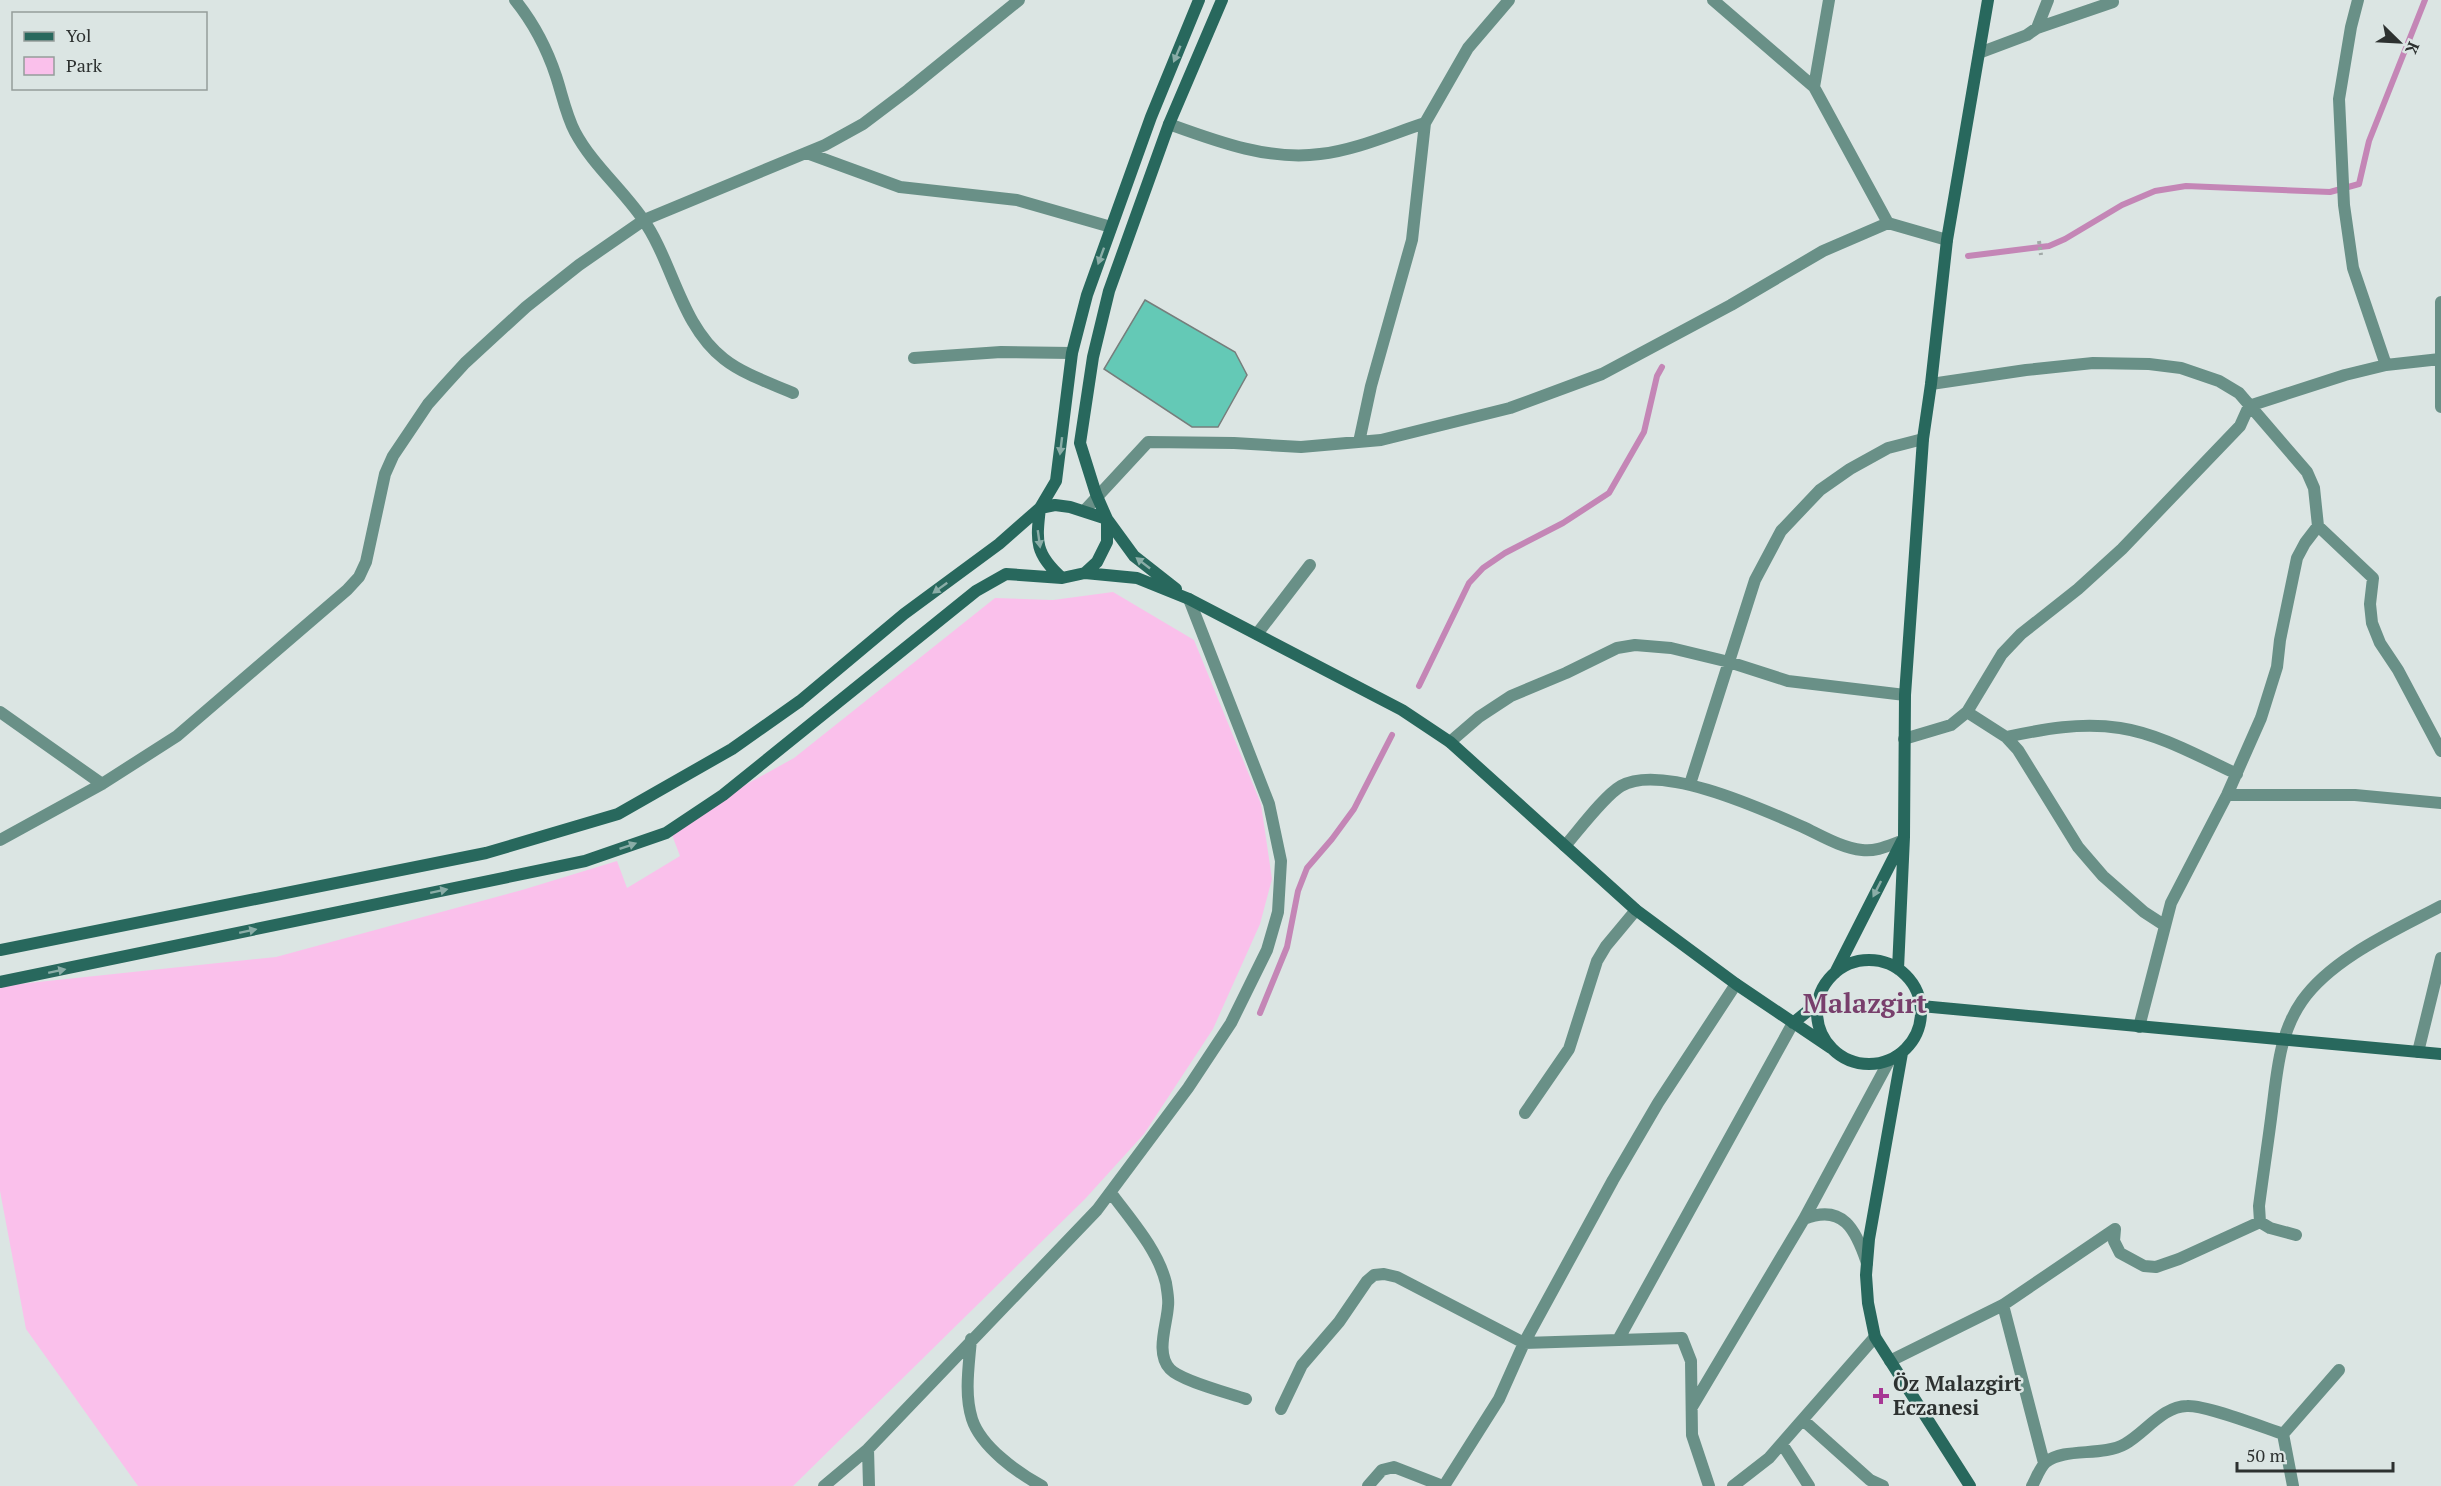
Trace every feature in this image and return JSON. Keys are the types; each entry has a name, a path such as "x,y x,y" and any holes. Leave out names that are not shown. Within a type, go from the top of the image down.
{"street":[{"path":"515,0 541,41 555,73 574,130 594,159 644,220 693,319 709,344 737,368 793,393"},
{"path":"0,840 102,784 177,736 348,590 359,577 366,562 385,474 393,456 428,404 465,363 526,308 579,265 644,220 807,153 863,123 908,90 1019,0"},
{"path":"0,950 486,853 618,814 732,749 800,701 904,614 999,544 1040,508 1056,481 1072,353 1087,295 1151,117 1199,0"},
{"path":"824,1486 868,1449 1111,1193 1188,1088 1231,1023 1267,950 1278,912 1281,861 1269,804 1189,599 1134,556 1107,519 1097,497 1080,443 1093,357 1108,291 1169,124 1222,0"},
{"path":"1359,442 1371,386 1412,240 1425,123 1468,48 1509,0"},
{"path":"1713,0 1814,87 1888,223"},
{"path":"1814,87 1829,0"},
{"path":"1898,969 1905,695 1923,439 1947,240 1988,0"},
{"path":"2037,28 2048,0"},
{"path":"2358,0 2349,36 2339,99 2344,205 2353,268 2386,365"},
{"path":"1979,53 2027,35 2037,28 2113,2"},
{"path":"1169,124 1215,141 1248,149 1295,155 1320,154 1349,148 1425,123"},
{"path":"807,153 900,187 1017,200 1111,227"},
{"path":"1085,510 1148,442 1234,443 1301,447 1381,440 1510,408 1602,374 1731,305 1823,251 1888,223 1947,240"},
{"path":"2441,302 2441,406"},
{"path":"914,358 1001,351 1072,353"},
{"path":"1904,738 1951,724 1967,712 2002,654 2020,634 2079,589 2122,549 2240,426 2249,406 2344,375 2386,365 2440,359"},
{"path":"1931,384 2092,363 2149,363 2181,368 2219,381 2239,393 2307,472 2314,488 2318,526 2373,578 2370,604 2372,623 2380,643 2398,670 2441,751"},
{"path":"1690,784 1755,580 1781,531 1820,490 1850,469 1888,448 1923,439"},
{"path":"1040,508 1055,505 1085,510 1107,519"},
{"path":"1040,508 1036,536 1041,554 1046,564 1062,578"},
{"path":"1085,573 1097,562 1107,542 1107,519"},
{"path":"2139,1027 2158,961 2164,925 2175,894 2237,774 2270,694 2297,558 2318,526"},
{"path":"1257,634 1310,565"},
{"path":"0,982 585,861 666,833 723,795 976,591 1006,574 1062,578 1085,573 1137,578 1189,599 1402,710 1450,742 1636,910 1736,984 1843,1057 1858,1063 1873,1065 1889,1061 1902,1053 1914,1040 1920,1023 1921,1006 1917,991 1909,979 1898,969 1883,962 1866,960 1849,964 1835,973"},
{"path":"1450,742 1479,717 1511,696 1617,648 1653,646 1729,662 1788,681 1905,695"},
{"path":"0,712 102,784"},
{"path":"1967,712 2006,737 2018,750 2078,847 2103,876 2144,912 2164,925"},
{"path":"2006,737 2054,727 2122,728 2160,740 2237,774"},
{"path":"1565,846 1615,790 1622,785 1649,780 1690,784 1774,814 1848,848 1864,851 1879,849 1903,839"},
{"path":"2227,795 2355,795 2441,802"},
{"path":"1831,1048 1822,1034 1818,1018 1818,1002 1824,986 1835,973 1903,839"},
{"path":"2260,1222 2259,1206 2282,1040 2301,1001 2319,981 2342,963 2441,906"},
{"path":"1525,1113 1569,1050 1597,961 1606,946 1636,910"},
{"path":"2418,1052 2441,958"},
{"path":"1368,1486 1382,1470 1394,1467 1444,1486 1499,1399 1524,1343 1613,1180 1658,1103 1736,984"},
{"path":"1618,1340 1793,1023 1818,1002"},
{"path":"1921,1006 2441,1054"},
{"path":"1902,1053 1875,1201 1867,1264 1868,1303 1875,1337 1970,1486"},
{"path":"1691,1410 1804,1219 1889,1061"},
{"path":"1111,1193 1159,1263 1169,1304 1163,1333 1163,1350 1167,1367 1174,1373 1193,1381 1246,1400"},
{"path":"1804,1219 1818,1214 1834,1215 1849,1223 1859,1239 1867,1264"},
{"path":"2260,1222 2270,1228 2296,1235"},
{"path":"1890,1361 2003,1305 2115,1229 2114,1241 2120,1253 2144,1266 2156,1267 2260,1222"},
{"path":"1281,1408 1302,1365 1339,1322 1367,1281 1374,1275 1384,1274 1397,1277 1524,1343 1682,1338 1691,1361 1692,1435 1709,1486"},
{"path":"2003,1305 2044,1463"},
{"path":"1733,1486 1769,1458 1875,1337"},
{"path":"971,1339 969,1400 973,1420 983,1437 1004,1461 1042,1486"},
{"path":"1691,1361 1701,1366 1716,1368"},
{"path":"2283,1434 2339,1370"},
{"path":"2032,1486 2044,1463 2056,1457 2116,1449 2176,1408 2188,1406 2283,1434"},
{"path":"1803,1420 1870,1480 1883,1486"},
{"path":"2283,1434 2293,1486"},
{"path":"1782,1444 1809,1486"},
{"path":"868,1449 869,1486"}],"path":[{"path":"2039,241 2041,255"}],"green space":[{"path":"1113,592 1194,640 1261,804 1272,879 1260,924 1213,1029 1144,1134 1085,1199 793,1486 138,1486 26,1329 0,1191 0,986 276,957 522,890 617,861 627,888 680,856 669,827 794,758 995,598 1053,600"}],"building":[{"path":"1145,300 1235,352 1247,375 1218,427 1192,427 1104,369"}],"waterway":[{"path":"1968,256 2049,246 2122,205 2155,191 2186,186 2330,192 2359,184 2369,141 2425,0"},
{"path":"1419,686 1469,583 1483,568 1505,553 1563,523 1609,493 1644,432 1657,376 1662,367"},
{"path":"1260,1013 1287,947 1298,891 1307,868 1354,809 1392,735"}],"place":[{"name":"Öz Malazgirt Eczanesi","path":"1881,1396"}],"district":[{"name":"Malazgirt","path":"1865,1004"}]}
